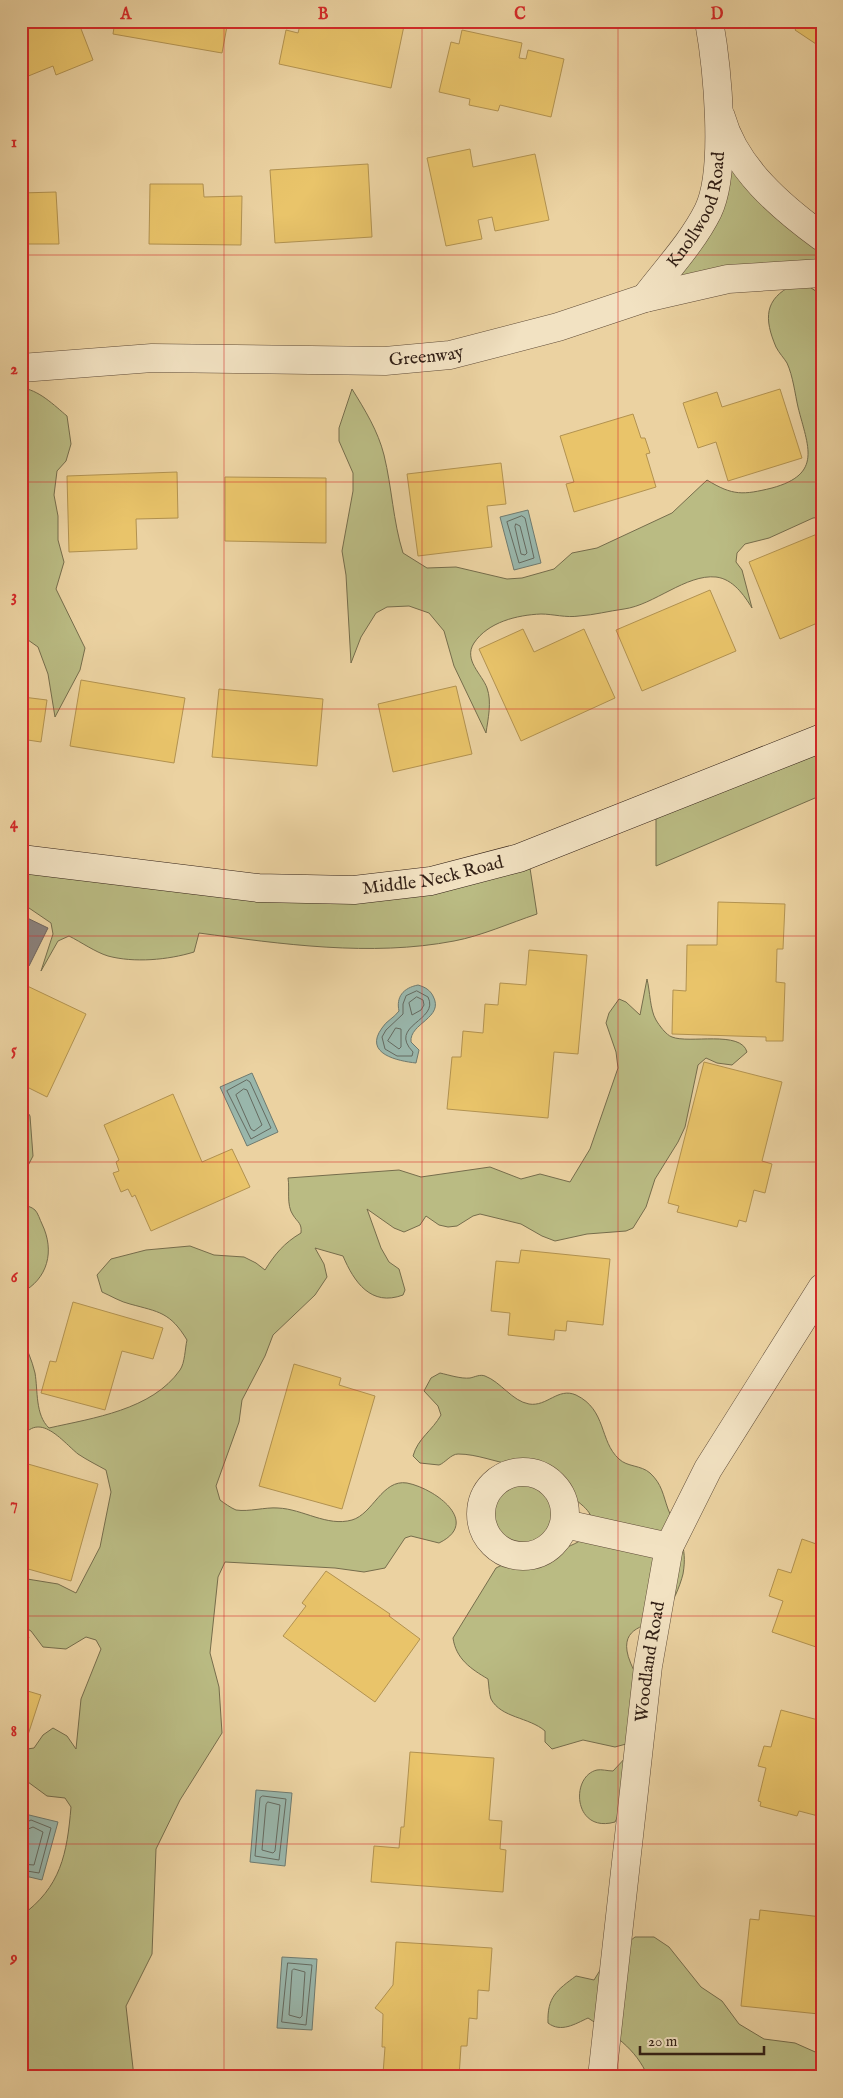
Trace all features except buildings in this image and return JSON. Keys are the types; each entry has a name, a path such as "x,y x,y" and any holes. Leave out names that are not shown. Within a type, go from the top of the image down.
{"street":[{"name":"Knollwood Road","path":"644,298 693,235 711,203 717,175 718,109 715,52 709,21"},
{"name":"Knollwood Road","path":"718,109 728,135 754,177 790,214 822,237"},
{"name":"Greenway","path":"21,368 152,358 386,361 450,355 558,327 644,298 728,279 782,274 822,273"},
{"name":"Middle Neck Road","path":"21,859 258,888 354,890 431,881 519,858 822,738"},
{"name":"Woodland Road","path":"602,2077 648,1666 669,1547 708,1469 822,1288"},
{"path":"564,1524 669,1547"}],"green space":[{"path":"722,122 822,237 822,273 645,298 693,235"},
{"path":"793,285 808,286 822,295 822,517 813,518 769,538 745,544 737,553 736,562 742,570 752,608 733,584 722,578 705,577 693,580 647,602 624,609 590,615 532,615 513,618 495,625 480,636 471,649 474,667 485,683 488,693 489,710 486,733 454,666 444,631 429,613 409,606 387,607 376,613 361,637 351,663 346,575 342,551 353,491 353,473 339,441 339,428 352,389 371,421 381,446 387,467 397,529 403,553 427,568 456,567 507,579 522,578 554,569 572,553 597,548 672,513 707,480 724,489 746,493 772,488 788,482 799,475 805,467 808,447 791,374 787,363 776,347 768,319 769,311 776,297"},
{"path":"21,388 34,391 67,416 71,444 66,461 57,471 54,495 58,516 58,540 64,562 56,589 85,648 80,670 55,717 48,674 38,647 21,635 21,541 23,538 21,522"},
{"path":"822,739 822,795 656,866 656,804"},
{"path":"528,855 537,914 475,936 423,946 391,948 326,947 294,945 199,933 194,952 162,959 140,960 108,956 69,936 58,941 41,971 53,934 51,923 29,908 21,906 21,859 360,890"},
{"path":"647,979 654,1016 670,1036 680,1039 725,1039 735,1041 743,1045 747,1052 732,1065 717,1063 706,1058 698,1065 685,1127 655,1179 646,1207 633,1228 626,1231 587,1234 555,1241 521,1224 480,1214 457,1226 448,1227 439,1225 426,1216 420,1225 404,1232 394,1228 367,1209 381,1248 389,1262 399,1269 405,1290 403,1295 392,1298 382,1298 365,1290 347,1266 343,1256 315,1248 324,1264 327,1277 315,1295 273,1335 265,1356 242,1400 239,1422 216,1486 220,1500 236,1510 287,1509 324,1520 343,1522 359,1517 391,1486 398,1483 407,1483 418,1486 440,1499 455,1516 456,1525 451,1535 439,1543 411,1536 405,1538 385,1568 364,1572 335,1568 225,1562 218,1577 210,1653 219,1687 222,1733 180,1800 156,1849 152,1954 126,2006 134,2077 21,2077 21,1916 45,1893 60,1868 67,1840 71,1807 65,1798 47,1796 28,1782 21,1792 21,1750 34,1748 43,1735 53,1728 67,1736 76,1749 81,1699 101,1649 96,1640 86,1637 66,1649 43,1647 31,1631 21,1625 21,1578 58,1584 76,1593 100,1547 111,1492 106,1470 78,1454 50,1431 35,1427 28,1431 21,1439 21,1336 31,1358 35,1373 41,1416 49,1428 102,1416 138,1403 154,1395 168,1384 182,1367 187,1340 175,1324 163,1314 123,1302 102,1292 97,1275 111,1259 146,1250 190,1246 214,1255 244,1257 265,1270 280,1249 301,1233 300,1225 290,1207 288,1178 399,1170 421,1177 490,1167 521,1179 540,1174 570,1182 590,1149 618,1068 616,1052 606,1023 609,1013 619,999 626,1002 640,1015"},
{"path":"21,1101 30,1116 33,1156 21,1179"},
{"path":"21,1204 32,1208 37,1213 46,1234 48,1254 43,1272 38,1280 21,1293"},
{"path":"440,1373 463,1378 479,1375 485,1376 496,1382 517,1399 529,1404 541,1403 564,1393 576,1395 586,1401 593,1409 608,1444 619,1459 622,1462 646,1470 657,1481 662,1490 683,1547 683,1574 675,1596 663,1615 639,1627 629,1636 627,1642 627,1651 631,1663 651,1703 622,1808 615,1822 601,1823 591,1820 584,1812 580,1803 580,1792 588,1774 597,1770 613,1771 629,1754 626,1744 615,1747 583,1740 552,1749 545,1742 545,1731 538,1726 508,1714 496,1705 490,1697 488,1679 465,1663 457,1652 453,1638 496,1568 510,1561 521,1565 532,1564 575,1544 586,1536 592,1523 591,1517 585,1508 555,1480 547,1473 536,1468 458,1454 453,1455 439,1465 420,1463 413,1456 415,1450 441,1415 438,1406 424,1391 431,1378"},
{"path":"515,1472 531,1472 547,1479 558,1490 565,1506 562,1530 553,1544 547,1549 531,1556 515,1556 499,1549 488,1538 481,1522 481,1506 488,1490 499,1479"},
{"path":"635,1937 654,1937 669,1947 701,1987 722,2001 739,2024 764,2039 795,2043 822,2055 822,2077 648,2077 637,2058 623,2043 588,2018 573,2025 563,2027 553,2026 548,2023 551,2000 563,1986 576,1976 594,1980 607,1959"}],"water":[{"path":"528,510 541,563 514,570 500,517"},
{"path":"418,985 430,992 435,1004 431,1015 412,1035 411,1042 419,1050 416,1063 392,1058 385,1054 377,1044 377,1037 386,1023 399,1011 398,1006 402,994 408,988"},
{"path":"252,1073 278,1132 247,1146 220,1087"},
{"path":"256,1790 292,1793 285,1866 250,1862"},
{"path":"25,1814 58,1822 42,1880 21,1875 21,1828"},
{"path":"282,1957 317,1959 312,2030 277,2028"}]}
